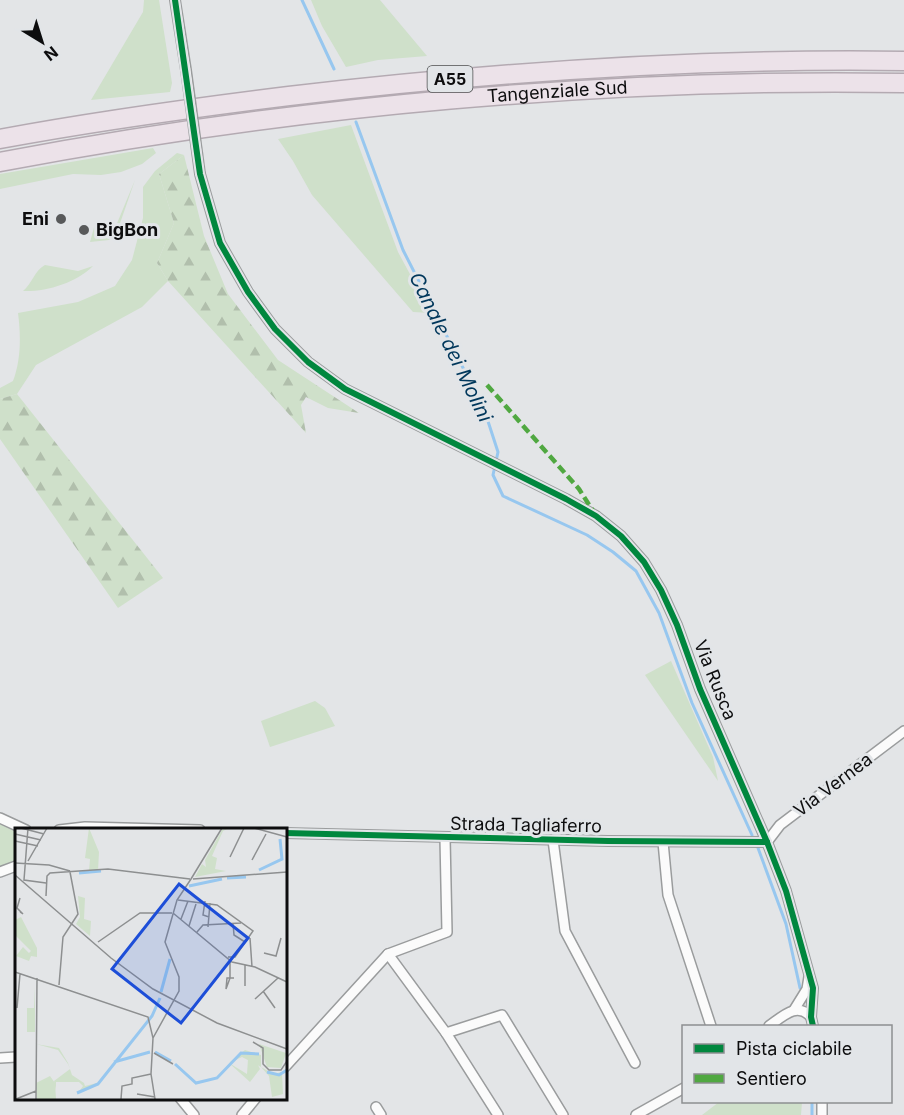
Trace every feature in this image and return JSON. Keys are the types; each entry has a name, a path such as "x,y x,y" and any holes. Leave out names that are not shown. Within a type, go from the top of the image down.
{"highway":[{"name":"Tangenziale Sud","path":"0,139 200,107 446,79 696,63 904,61"},
{"name":"Tangenziale Sud","path":"0,162 203,129 446,101 703,85 904,83"}],"street":[{"name":"Via Rusca","path":"175,0 200,174 220,243 255,302 275,329 308,362 345,389 597,516 621,536 644,562 662,590 700,689 786,891 810,972 813,988 812,1022"},
{"name":"Via Vernea","path":"767,842 780,825 904,731"},
{"path":"0,818 22,828"},
{"path":"76,828 109,828"},
{"name":"Strada Tagliaferro","path":"286,833 553,840 767,842"},
{"name":"Strada Tagliaferro","path":"388,954 447,932 446,838"},
{"name":"Strada Tagliaferro","path":"553,840 565,931 635,1063"},
{"path":"663,842 668,895 711,1025"},
{"path":"0,872 15,866"},
{"path":"286,1066 388,954 447,1032 498,1115"},
{"path":"784,1025 786,1017 807,989 810,972"},
{"path":"771,1025 792,1011 803,1010 812,1022"},
{"path":"447,1032 502,1015 563,1115"},
{"path":"0,1058 15,1057"},
{"path":"636,1115 682,1089"},
{"path":"182,1100 194,1115"},
{"path":"242,1115 254,1100"}],"green space":[{"path":"144,0 159,0 172,83 170,92 91,100 143,12"},
{"path":"311,0 380,0 427,56 378,60 346,67 322,26"},
{"path":"351,125 398,252 431,313 413,312 312,195 278,139"},
{"path":"153,148 156,153 142,164 121,172 101,175 73,174 0,189 0,174"},
{"path":"177,153 184,155 159,174 174,223 157,263 168,281 142,307 36,365 17,394 0,399 0,388 13,381 18,365 20,339 18,313 78,302 115,286 132,260 143,218 143,187 155,171"},
{"path":"184,155 204,236 228,294 278,360 359,413 328,408 306,397 301,405 306,433 168,281 157,263 174,223 159,174"},
{"path":"135,180 117,232 109,240 90,242 95,224 107,230 111,235 113,233"},
{"path":"45,265 78,271 93,266 69,282 41,290 23,291"},
{"path":"17,394 163,578 118,608 0,439 0,399"},
{"path":"671,661 713,757 718,781 645,675"},
{"path":"315,701 325,708 335,726 270,747 261,721"},
{"path":"0,824 15,832 15,862 0,868"},
{"path":"718,1103 802,1103 801,1115 702,1115"}],"waterway":[{"name":"Canale dei Molini","path":"302,0 334,69"},
{"name":"Canale dei Molini","path":"356,122 403,250 484,409 498,452 493,475 503,496 587,535 636,571 659,613 692,703 752,835"},
{"name":"Canale dei Molini","path":"758,848 786,924 800,988"},
{"name":"Canale dei Molini","path":"812,1103 812,1115"}],"marked path":[{"path":"487,385 579,489 593,511"}],"cycle path":[{"path":"175,0 200,174 220,243 248,292 275,329 308,362 345,389 596,516 621,536 644,562 661,590 677,625 700,689 786,891 813,988 811,1017 813,1025"},
{"path":"286,833 608,841 767,842"}],"place":[{"name":"Eni","path":"61,219"},
{"name":"BigBon","path":"84,230"}]}
